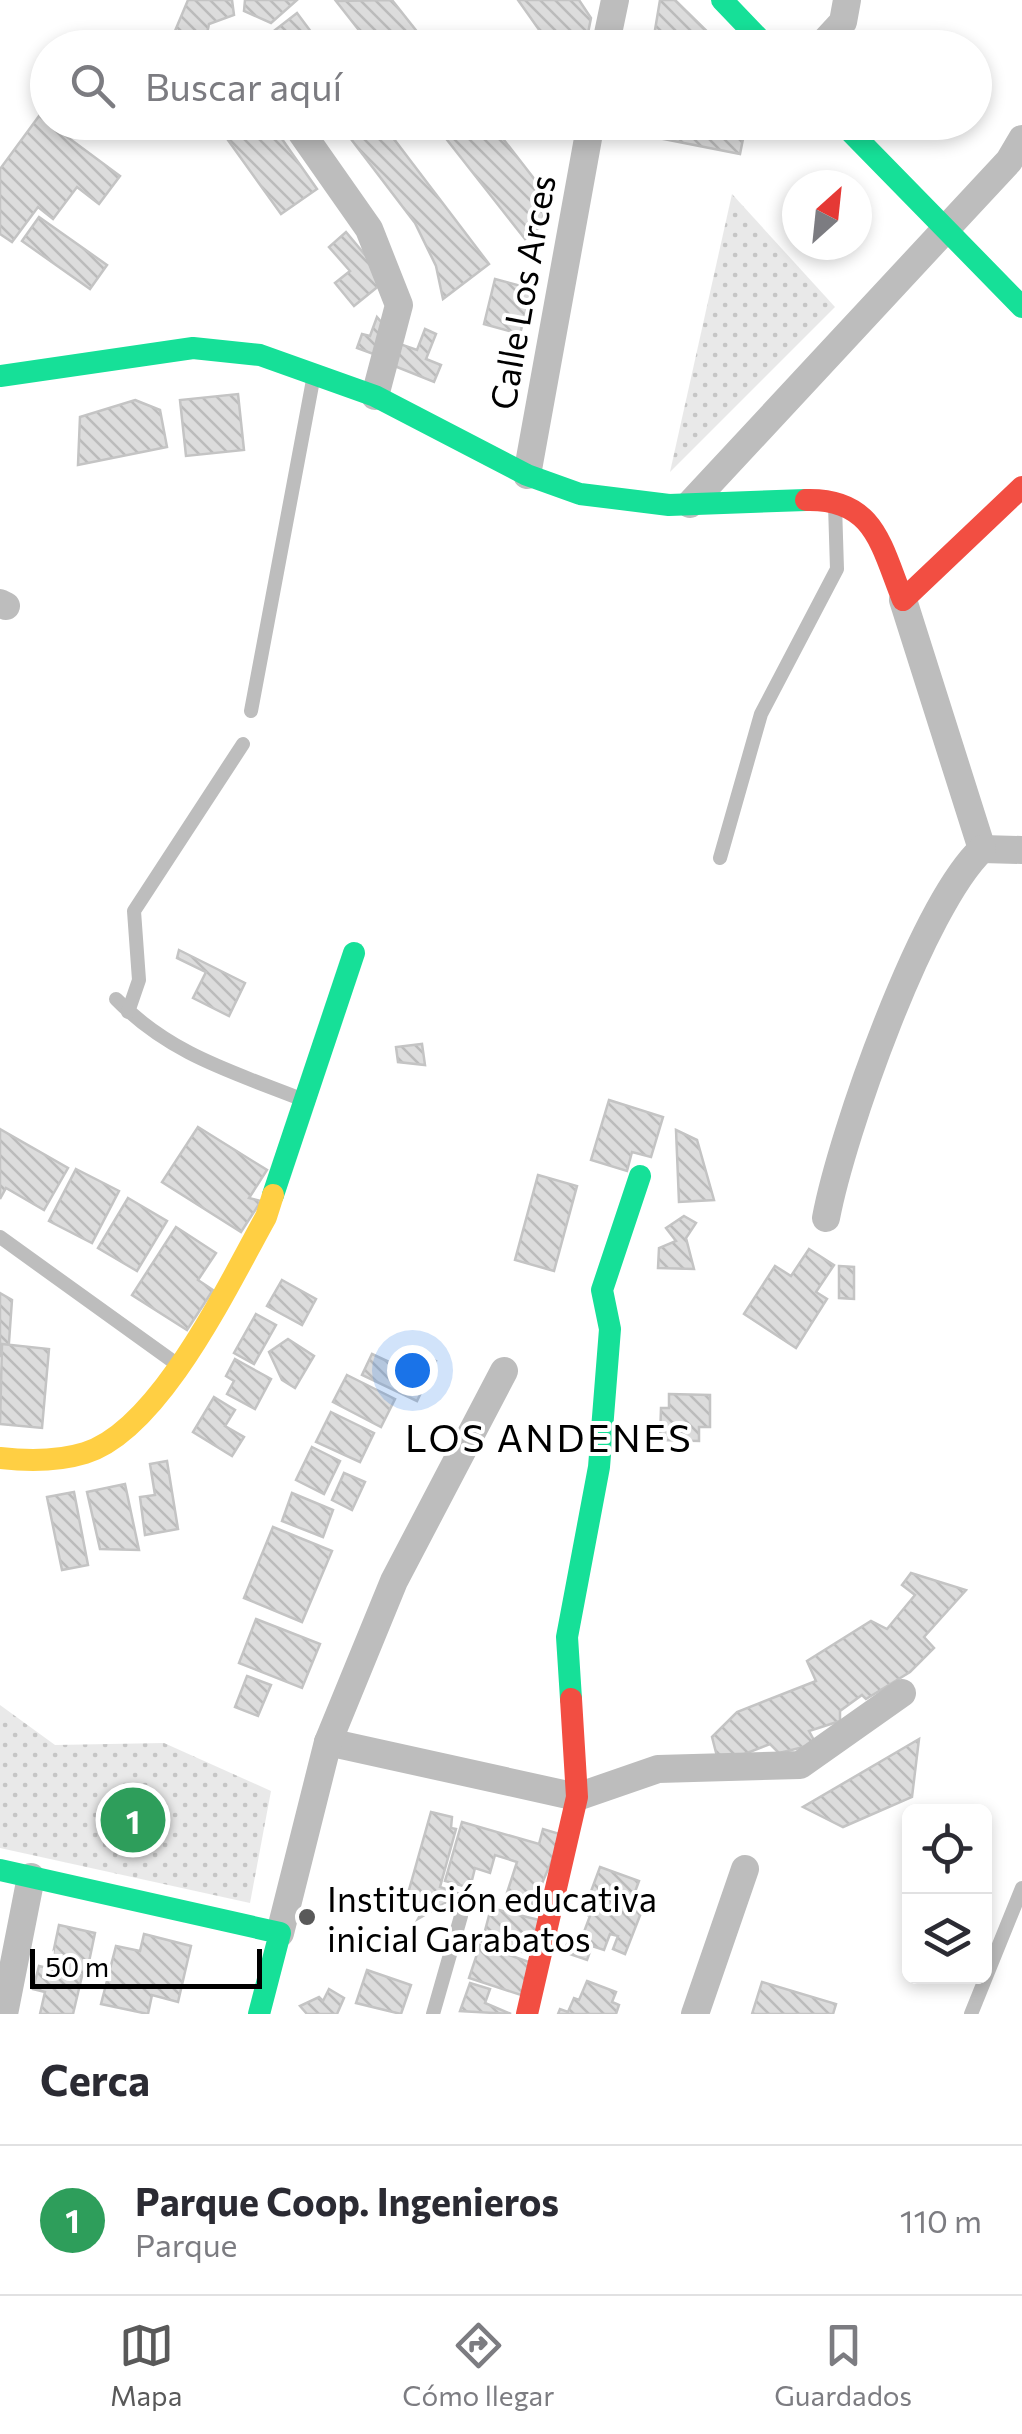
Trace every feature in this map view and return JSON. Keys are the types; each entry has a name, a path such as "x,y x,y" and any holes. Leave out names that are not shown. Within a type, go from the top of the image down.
{"street":[{"path":"608,30 614,0"},
{"path":"722,0 751,30"},
{"path":"836,30 843,22 847,0"},
{"path":"307,140 370,229 399,305 374,396"},
{"name":"Calle Los Arces","path":"527,475 587,140"},
{"path":"859,140 1022,306"},
{"path":"690,504 1009,161 1022,140"},
{"name":"Calle Los Arces","path":"0,376 210,348 260,354 374,396 527,475 580,494 628,503 835,499"},
{"path":"903,600 1022,487"},
{"path":"835,499 870,521 903,600 982,849"},
{"path":"982,849 1022,850"},
{"path":"826,1218 845,1144 904,990 944,898 982,849"},
{"path":"0,1458 24,1462 85,1453 116,1437 181,1367 266,1217 354,953"},
{"path":"527,2014 577,1797 567,1638 598,1467 610,1329 602,1290 640,1176"},
{"path":"258,2014 328,1742 394,1581 504,1370"},
{"path":"328,1742 577,1797 658,1769 800,1765 902,1693"},
{"path":"694,2014 745,1869"},
{"path":"0,1870 280,1932"},
{"path":"4,2014 31,1877"}],"lane":[{"path":"251,711 314,374"},
{"path":"720,858 761,714 837,569 835,499"},
{"path":"128,1012 139,980 134,911 243,744"},
{"path":"116,999 174,1048 306,1101"},
{"path":"0,1237 181,1367"},
{"path":"971,2014 1022,1888"},
{"path":"433,2014 461,1916"}],"shaded area":[{"path":"732,194 782,249 782,260 792,260 835,307 670,472"},
{"path":"0,1705 55,1745 164,1743 271,1791 250,1903 0,1848"}],"building":[{"path":"188,0 232,0 234,15 209,24 208,30 175,30"},
{"path":"245,0 297,0 271,23 244,11"},
{"path":"392,0 416,30 359,30 336,1"},
{"path":"518,0 579,0 591,18 589,30 539,30"},
{"path":"660,0 675,0 706,30 655,30"},
{"path":"297,13 310,30 275,30"},
{"path":"30,128 30,140 71,140 120,176 99,204 77,187 53,219 38,207 12,242 0,234 0,169"},
{"path":"228,140 283,140 317,189 281,214"},
{"path":"352,140 395,140 489,264 443,299 436,266 415,223"},
{"path":"447,140 504,140 546,194 542,225 525,239"},
{"path":"669,140 743,140 740,154"},
{"path":"39,217 107,265 90,289 22,241"},
{"path":"346,232 386,280 354,306 335,283 350,271 329,247"},
{"path":"495,279 532,289 520,334 484,324"},
{"path":"377,317 383,324 379,356 357,348 362,334 370,336"},
{"path":"425,329 436,334 426,359 441,365 434,382 392,365 400,344 417,350"},
{"path":"238,394 244,450 186,456 180,400"},
{"path":"135,400 160,410 167,447 78,465 80,417"},
{"path":"179,950 245,983 229,1016 193,998 206,972 177,958"},
{"path":"422,1044 425,1065 398,1062 396,1047"},
{"path":"609,1100 663,1117 651,1157 632,1152 627,1171 591,1160"},
{"path":"198,1127 267,1170 249,1198 261,1201 241,1232 162,1182"},
{"path":"0,1129 68,1168 44,1210 6,1188 0,1199"},
{"path":"676,1130 697,1140 714,1200 679,1202"},
{"path":"76,1169 119,1191 92,1243 49,1221"},
{"path":"538,1175 577,1186 554,1271 515,1260"},
{"path":"128,1198 167,1221 137,1271 98,1248"},
{"path":"684,1216 696,1223 686,1238 694,1269 658,1268 659,1248 676,1241 666,1228"},
{"path":"176,1227 216,1253 198,1280 213,1290 187,1330 132,1295"},
{"path":"809,1249 834,1265 816,1292 827,1299 796,1348 744,1314 775,1266 791,1276"},
{"path":"839,1266 854,1267 854,1299 839,1298"},
{"path":"282,1280 316,1299 302,1325 267,1306"},
{"path":"0,1293 12,1300 8,1356 0,1356"},
{"path":"256,1314 276,1325 254,1364 234,1353"},
{"path":"288,1339 314,1356 295,1388 282,1380 269,1352"},
{"path":"2,1344 49,1349 42,1428 0,1424"},
{"path":"412,1349 436,1361 417,1401 362,1375 372,1354 402,1368"},
{"path":"235,1359 271,1379 255,1409 227,1394 234,1381 226,1376"},
{"path":"347,1375 395,1399 381,1427 333,1402"},
{"path":"669,1394 710,1395 710,1427 699,1427 699,1441 660,1440 661,1408 669,1408"},
{"path":"214,1397 235,1410 225,1426 244,1437 232,1456 193,1432"},
{"path":"331,1412 374,1433 360,1462 316,1442"},
{"path":"312,1447 340,1461 324,1494 296,1480"},
{"path":"167,1461 178,1529 145,1535 140,1497 155,1495 150,1464"},
{"path":"344,1473 365,1482 352,1510 332,1500"},
{"path":"125,1484 139,1550 100,1549 87,1492"},
{"path":"74,1492 88,1565 62,1570 47,1497"},
{"path":"292,1493 333,1510 323,1537 282,1521"},
{"path":"273,1527 332,1551 302,1622 244,1598"},
{"path":"911,1573 966,1590 924,1637 934,1648 910,1672 866,1699 862,1695 840,1711 840,1721 809,1731 816,1744 779,1753 770,1744 719,1764 712,1737 737,1712 816,1681 807,1661 871,1621 887,1629 915,1595 902,1585"},
{"path":"256,1619 320,1644 302,1688 239,1663"},
{"path":"247,1676 271,1685 258,1716 235,1707"},
{"path":"919,1739 912,1797 843,1827 803,1807"},
{"path":"431,1812 452,1817 451,1828 456,1829 440,1887 460,1894 418,1919 426,1904 407,1897"},
{"path":"462,1822 539,1844 543,1829 563,1835 533,1904 506,1896 517,1862 495,1855 490,1873 475,1868 470,1888 445,1881"},
{"path":"600,1867 639,1881 629,1908 641,1913 625,1954 613,1949 618,1936 610,1934 604,1950 592,1946 587,1960 564,1952 567,1944 578,1948 590,1916 583,1913"},
{"path":"491,1908 543,1921 534,1955 482,1942"},
{"path":"59,1925 95,1933 86,1976 50,1968"},
{"path":"144,1934 191,1946 178,2002 152,1995 148,2014 101,2004 116,1946 140,1951"},
{"path":"480,1945 532,1963 521,1995 469,1978"},
{"path":"39,1966 82,1976 73,2014 40,2014 45,1992 33,1989"},
{"path":"367,1970 411,1985 401,2014 356,2003"},
{"path":"587,1981 616,1992 612,2002 619,2005 616,2014 558,2014 560,2009 568,2012 574,1998 579,2000"},
{"path":"762,1982 836,2004 833,2014 752,2014"},
{"path":"470,1983 490,1989 485,2003 511,2014 460,2011"},
{"path":"329,1989 344,1998 337,2014 307,2014 300,2006 319,1997 323,2001"}],"traffic: fast":[{"path":"722,0 751,30"},
{"path":"859,140 1022,307"},
{"path":"0,376 193,348 260,355 375,396 527,475 580,494 669,505 806,500"},
{"path":"273,1195 354,953"},
{"path":"571,1699 567,1637 599,1467 610,1329 602,1290 640,1176"},
{"path":"0,1870 280,1933 259,2014"}],"traffic: slow":[{"path":"0,1458 42,1460 85,1453 113,1439 140,1416 212,1315 266,1217 273,1195"}],"traffic: jam":[{"path":"806,500 847,507 861,517 881,544 903,600 1022,487"},
{"path":"527,2014 577,1797 571,1699"}],"place":[{"name":"Parque Coop. Ingenieros","path":"133,1820"},
{"name":"Institución educativa inicial Garabatos","path":"307,1917"}],"district":[{"name":"LOS ANDENES","path":"549,1436"}]}
